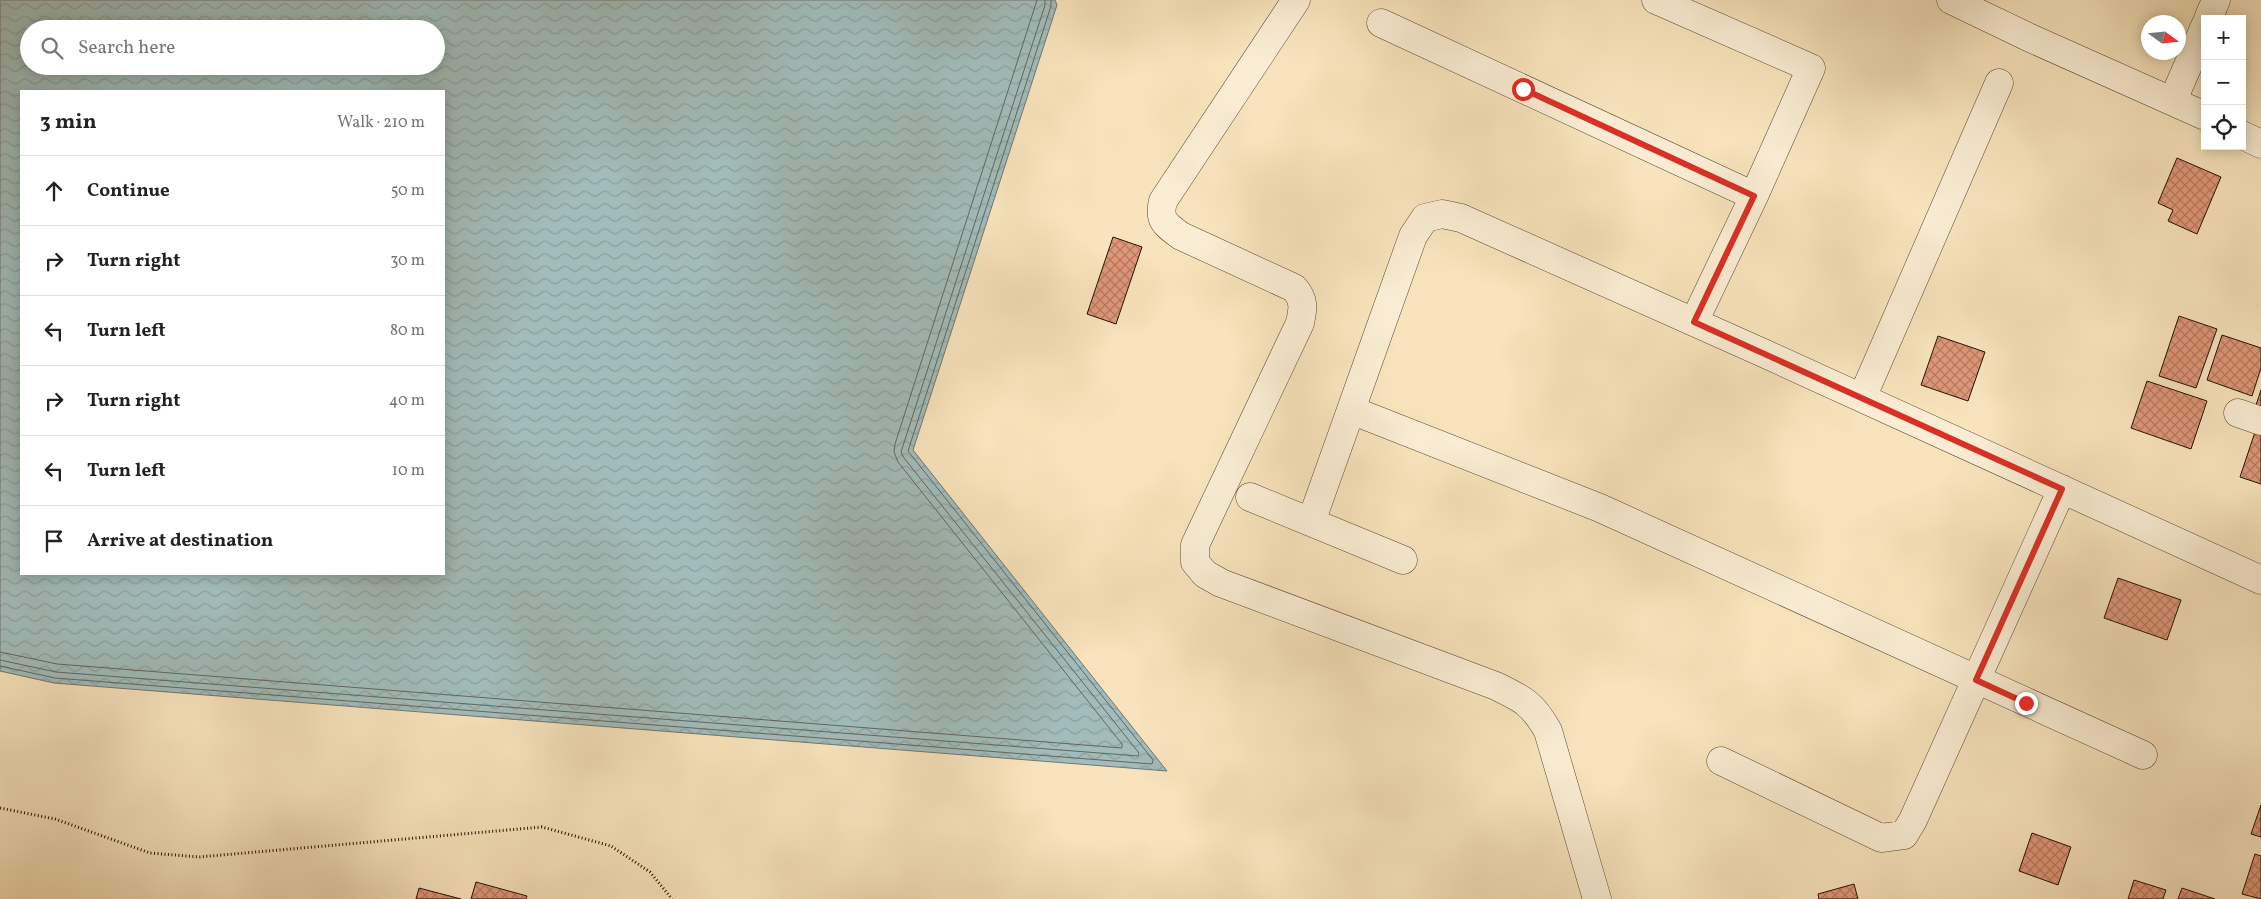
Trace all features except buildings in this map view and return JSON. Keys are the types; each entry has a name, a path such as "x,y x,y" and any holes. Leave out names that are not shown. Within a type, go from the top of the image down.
{"street":[{"path":"1296,0 1163,201 1160,212 1166,225 1181,236 1294,288 1301,295 1304,307 1300,324 1195,545 1195,562 1205,574 1222,583 1496,686 1520,698 1537,711 1548,731 1597,899"},
{"path":"1656,0 1810,68 1754,196 1694,322"},
{"path":"1951,0 2028,37 2201,114"},
{"path":"2210,15 2216,0"},
{"path":"1381,23 1754,196"},
{"path":"2173,100 2201,35"},
{"path":"1862,398 1999,83"},
{"path":"2246,137 2261,144"},
{"path":"1311,522 1413,236 1425,218 1442,214 1461,218 1694,322 2261,580"},
{"path":"1351,410 1600,508 2144,755"},
{"path":"1721,761 1881,838 1904,835 2062,489"},
{"path":"1250,497 1403,560"}],"path":[{"path":"0,808 55,819 150,853 199,857 542,828 611,846 650,872 672,899"}],"water":[{"path":"0,0 1055,0 1057,5 913,450 1167,771 54,683 0,671"}],"route":[{"path":"1523,89 1754,196 1694,322 2062,489 1976,680 2026,703"}]}
